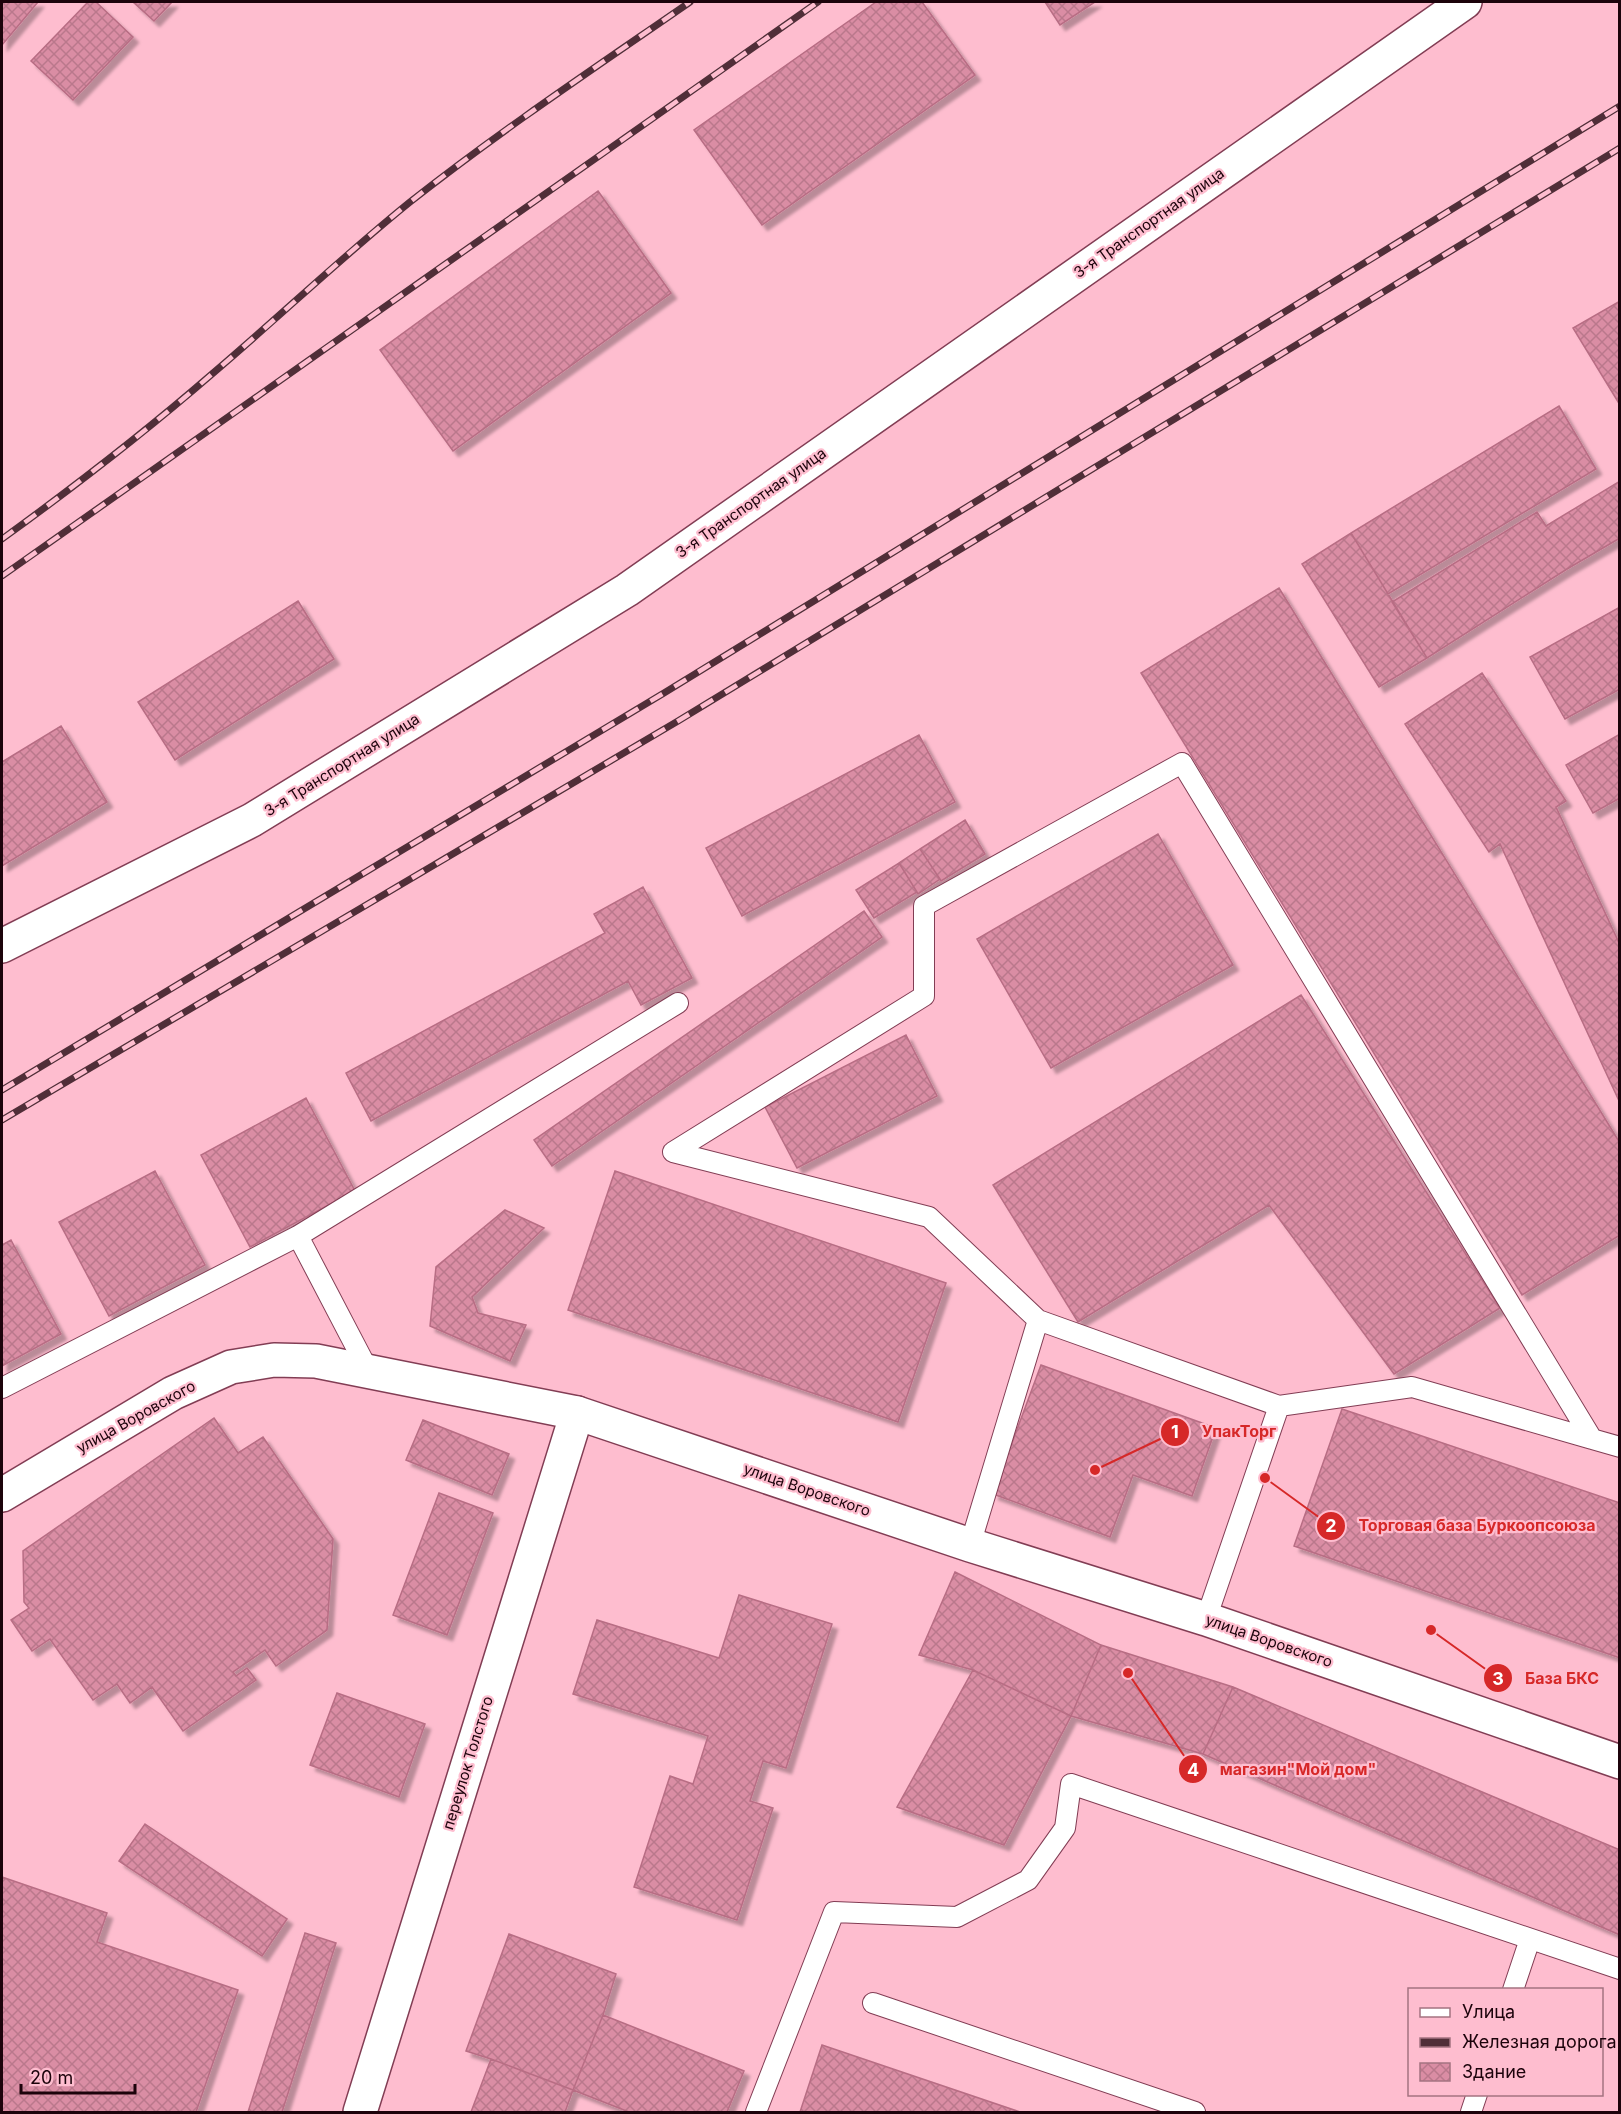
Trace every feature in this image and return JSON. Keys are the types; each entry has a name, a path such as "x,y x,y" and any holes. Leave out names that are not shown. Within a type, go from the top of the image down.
{"street":[{"name":"3-я Транспортная улица","path":"2,946 252,820 627,590 1465,2"},
{"name":"улица Воровского","path":"2,1495 173,1393 231,1367 274,1360 316,1361 577,1413 970,1545 1206,1619 1620,1762"},
{"name":"переулок Толстого","path":"360,2112 577,1413"}],"lane":[{"path":"1592,1439 1182,763 924,906 924,996 673,1152 929,1217 1038,1320 1280,1406 1412,1387 1592,1439 1620,1447"},
{"path":"2,1388 298,1236 678,1003"},
{"path":"298,1236 369,1370"},
{"path":"970,1545 1038,1320"},
{"path":"1206,1619 1280,1406"},
{"path":"756,2112 834,1912 957,1917 1028,1880 1065,1828 1071,1784 1620,1969"},
{"path":"1512,1988 1530,1939"},
{"path":"873,2003 1195,2112"},
{"path":"1471,2112 1476,2096"}],"building":[{"path":"2,2 38,2 2,45"},
{"path":"88,2 96,2 133,37 73,100 31,61"},
{"path":"133,2 172,2 154,21"},
{"path":"876,2 922,2 975,75 762,225 694,130"},
{"path":"1045,2 1095,2 1060,25"},
{"path":"598,191 671,293 453,451 380,350"},
{"path":"1620,301 1620,405 1573,328"},
{"path":"1559,406 1596,469 1388,594 1351,533"},
{"path":"1620,481 1620,538 1427,658 1392,602 1537,512 1546,526"},
{"path":"1351,533 1427,658 1379,687 1302,564"},
{"path":"1279,588 1620,1143 1620,1235 1522,1295 1141,673"},
{"path":"298,601 334,659 175,760 138,702"},
{"path":"1620,607 1620,689 1565,719 1530,657"},
{"path":"1482,673 1566,801 1556,807 1620,945 1620,1103 1500,844 1489,852 1405,724"},
{"path":"61,726 107,802 2,866 2,762"},
{"path":"1620,734 1620,798 1593,813 1566,765"},
{"path":"919,735 955,802 742,916 706,848"},
{"path":"965,820 985,854 941,881 920,849"},
{"path":"1158,834 1233,965 1051,1068 977,939"},
{"path":"920,849 940,879 918,894 899,863"},
{"path":"920,849 940,879 918,894 899,863"},
{"path":"899,863 917,892 874,918 856,890"},
{"path":"643,887 692,978 641,1005 628,981 371,1121 346,1073 605,933 594,914"},
{"path":"864,911 882,937 552,1166 534,1140"},
{"path":"1301,995 1500,1308 1394,1374 1269,1205 1078,1322 993,1185"},
{"path":"906,1035 937,1096 797,1168 765,1107"},
{"path":"306,1098 355,1191 250,1247 201,1155"},
{"path":"155,1171 205,1265 109,1316 59,1222"},
{"path":"615,1171 946,1283 898,1422 568,1310"},
{"path":"505,1210 544,1228 472,1297 478,1313 526,1325 510,1361 430,1326 436,1267"},
{"path":"11,1240 61,1334 2,1366 2,1245"},
{"path":"1041,1365 1216,1428 1192,1496 1133,1475 1110,1537 993,1494"},
{"path":"1342,1409 1620,1503 1620,1658 1294,1546"},
{"path":"214,1418 238,1453 263,1437 333,1539 327,1630 276,1666 265,1650 233,1672 236,1676 247,1668 256,1680 183,1731 152,1687 130,1703 117,1684 93,1700 50,1639 32,1651 11,1620 29,1608 24,1602 23,1551"},
{"path":"423,1420 509,1454 492,1495 406,1460"},
{"path":"439,1493 493,1513 447,1635 393,1615"},
{"path":"955,1572 1101,1645 1071,1716 973,1670 919,1655"},
{"path":"739,1595 832,1624 786,1768 763,1761 750,1801 773,1808 737,1920 634,1887 670,1776 693,1784 708,1736 573,1694 597,1620 719,1658"},
{"path":"1101,1645 1233,1687 1203,1754 1071,1716"},
{"path":"973,1670 1071,1716 1004,1845 897,1807"},
{"path":"1233,1687 1620,1850 1620,1935 1203,1754"},
{"path":"337,1693 425,1724 399,1797 310,1765"},
{"path":"145,1824 287,1919 262,1956 119,1861"},
{"path":"2,1877 107,1913 97,1942 238,1990 196,2112 2,2112"},
{"path":"305,1933 336,1943 282,2112 248,2112"},
{"path":"509,1934 616,1974 603,2015 573,2090 466,2051"},
{"path":"603,2015 744,2071 727,2112 629,2112 573,2090"},
{"path":"822,2045 1020,2112 800,2112"},
{"path":"491,2059 573,2090 565,2112 471,2112"}],"railway":[{"path":"2,539 161,417 410,202 513,125 690,2"},
{"path":"2,576 818,2"},
{"path":"2,1090 664,693 1620,106"},
{"path":"2,1120 678,721 1620,148"}],"place":[{"name":"УпакТорг","path":"1095,1470"},
{"name":"Торговая база Буркоопсоюза","path":"1265,1478"},
{"name":"База БКС","path":"1431,1630"},
{"name":"магазин\"Мой дом\"","path":"1128,1673"}]}
